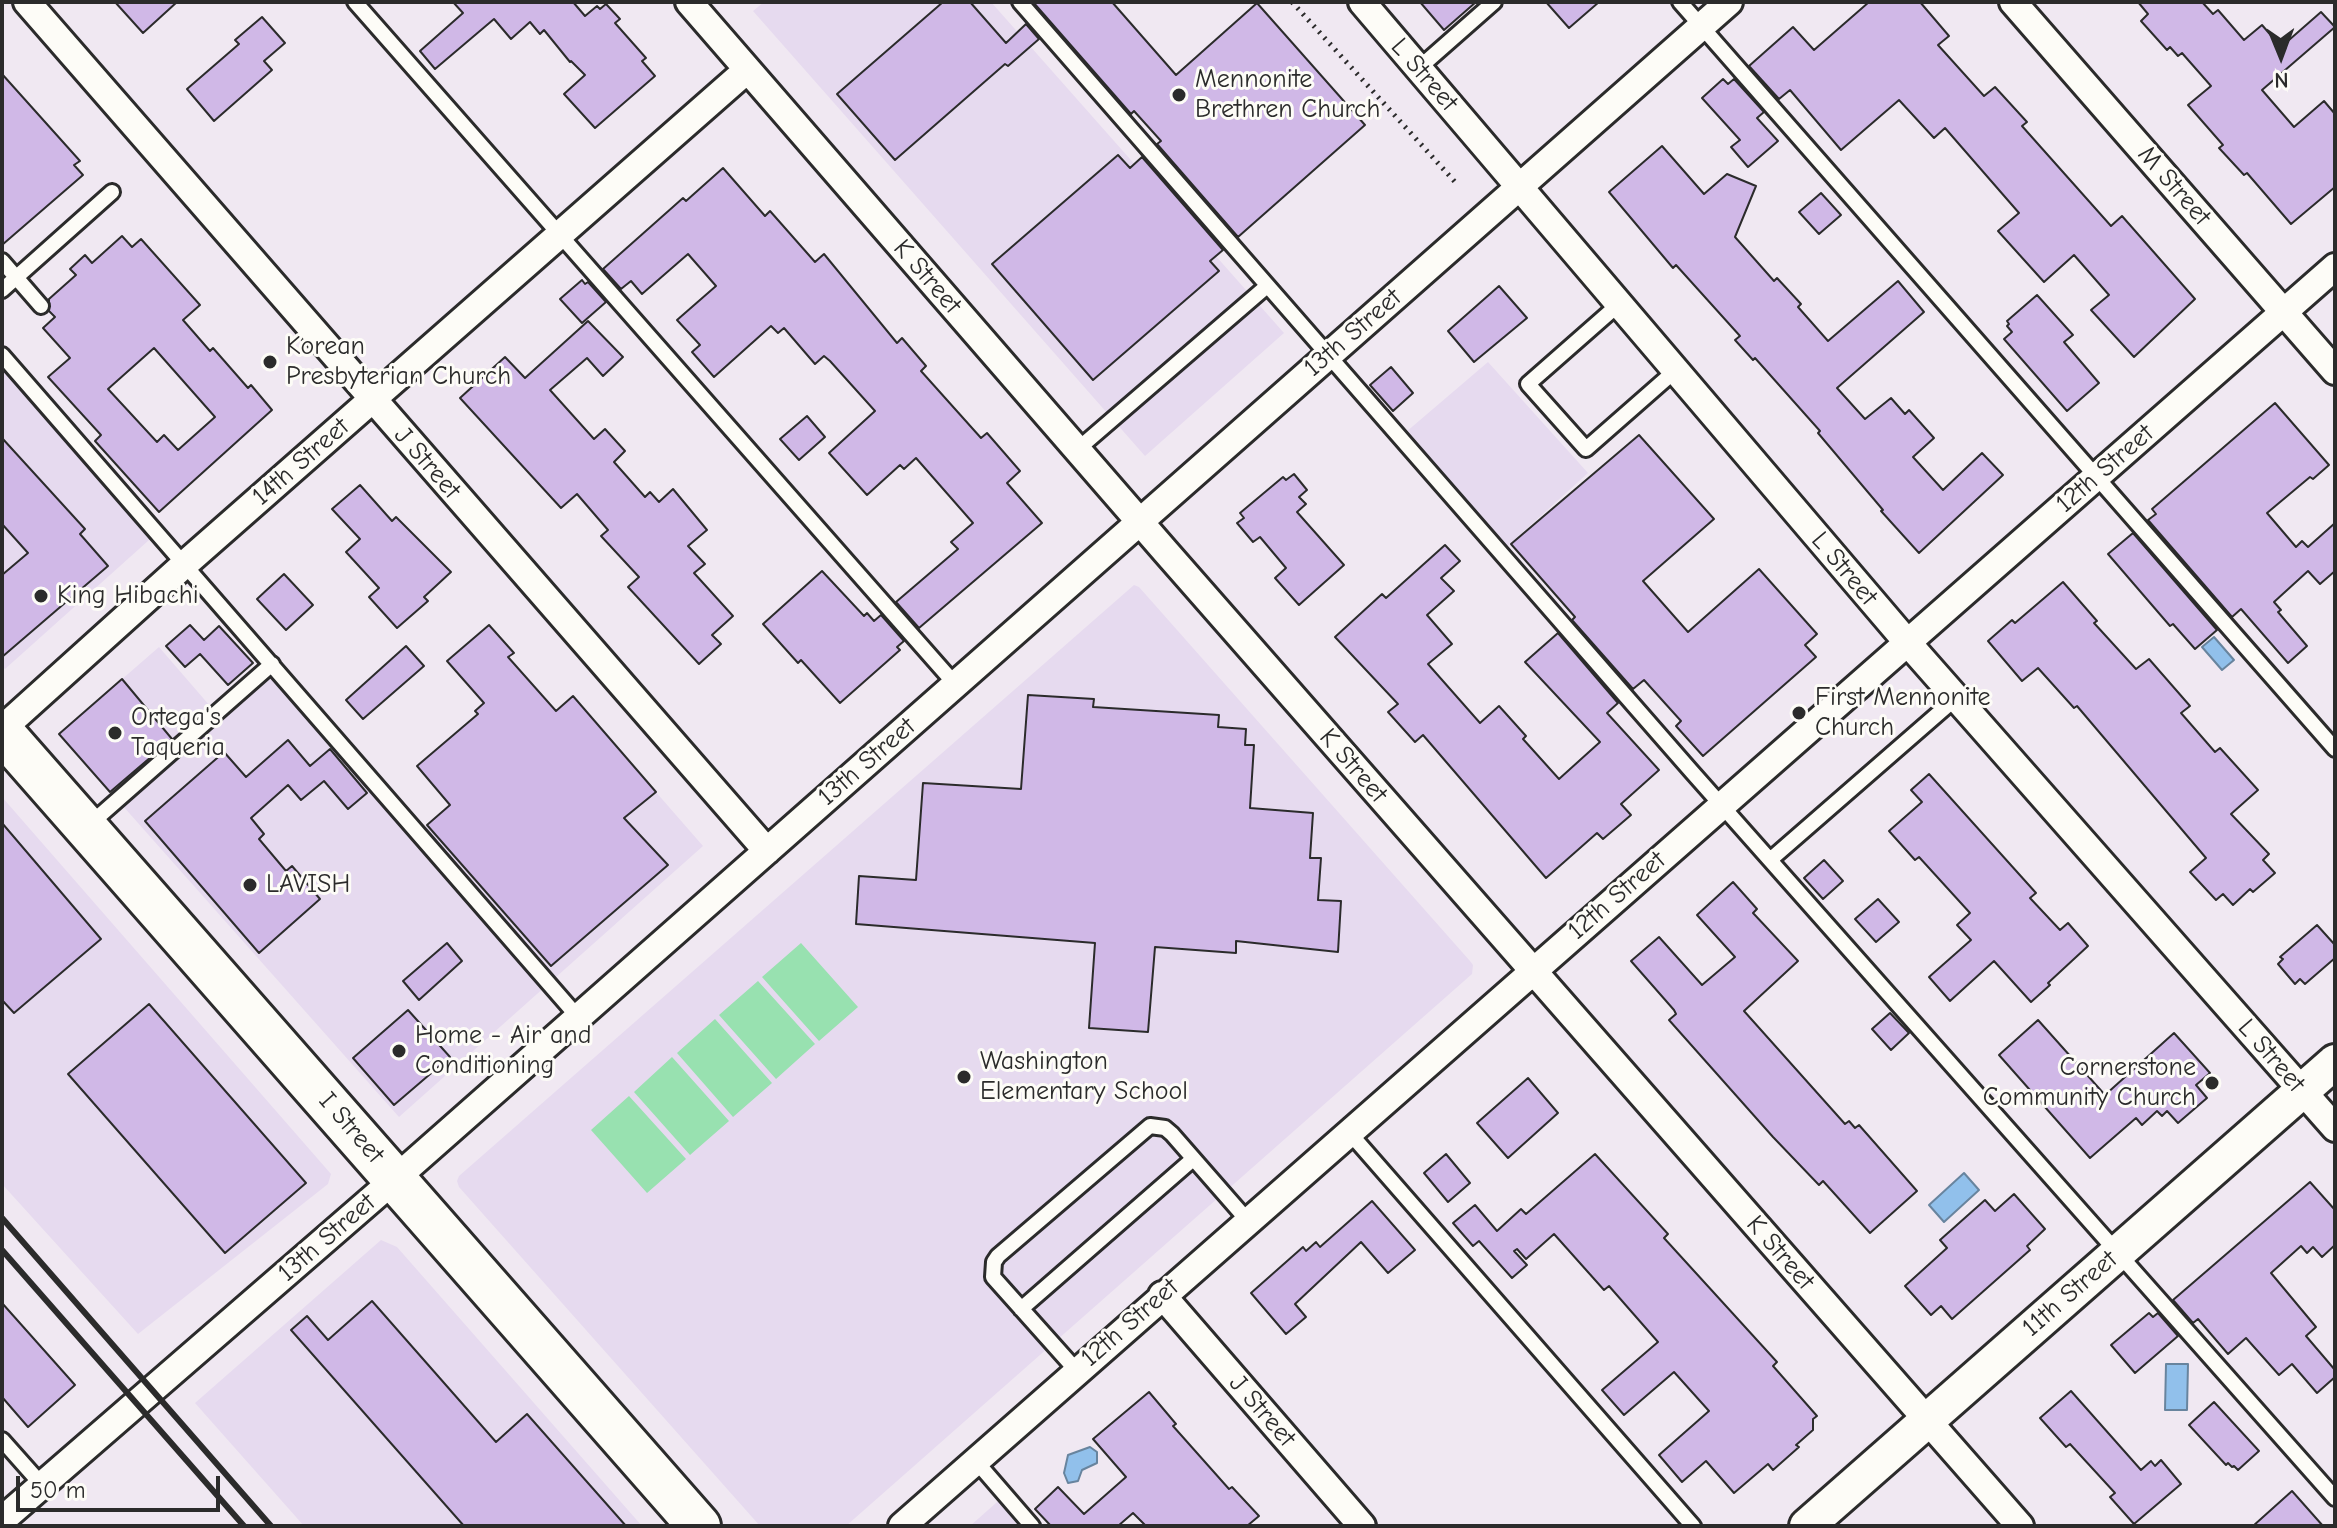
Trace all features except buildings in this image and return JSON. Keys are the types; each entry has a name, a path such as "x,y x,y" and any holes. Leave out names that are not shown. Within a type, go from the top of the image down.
{"main road":[{"name":"I Street","path":"2,730 699,1526"}],"street":[{"name":"J Street","path":"27,2 767,851"},
{"name":"K Street","path":"689,2 1138,521 2020,1526"},
{"name":"13th Street","path":"2,1520 395,1179 1729,2"},
{"name":"M Street","path":"2013,2 2335,371"},
{"name":"L Street","path":"1374,6 1419,68 1907,642 2335,1128"},
{"name":"14th Street","path":"2,730 185,564 747,70"},
{"name":"12th Street","path":"902,1526 2335,267"},
{"name":"11th Street","path":"1807,1526 2335,1062"},
{"name":"J Street","path":"1162,1295 1362,1526"}],"lane":[{"path":"355,2 955,684"},
{"path":"1020,2 1721,805 2335,1498"},
{"path":"1419,68 1494,2"},
{"path":"1680,2 2335,749"},
{"path":"2,290 112,192"},
{"path":"2,261 41,306"},
{"path":"1078,449 1267,286"},
{"path":"1619,304 1528,384 1586,449 1676,370"},
{"path":"2,355 577,1016"},
{"path":"86,827 272,664"},
{"path":"1770,860 1956,698"},
{"path":"1076,1370 993,1277 994,1262 998,1256 1150,1126 1165,1128 1248,1221"},
{"path":"1348,1131 1693,1526"},
{"path":"1021,1309 1193,1159"},
{"path":"2,1440 42,1485"},
{"path":"975,1460 1032,1526"}],"path":[{"path":"1292,2 1456,183"}],"shaded area":[{"path":"764,2 991,2 1284,333 1145,456 753,11"},
{"path":"2,355 158,532 5,669 2,666"},
{"path":"1488,362 1588,473 1501,552 1399,438"},
{"name":"Washington Elementary School","path":"1134,585 1470,961 1472,974 846,1526 760,1526 459,1187 457,1181 459,1176"},
{"path":"159,647 210,706 267,658 419,833 573,697 703,846 399,1117 59,734"},
{"path":"2,797 331,1174 328,1184 138,1334 2,1184"},
{"path":"381,1240 397,1247 642,1526 304,1526 195,1403"},
{"path":"1005,1495 1032,1526 970,1526"}],"green space":[{"path":"801,943 858,1007 819,1041 762,977"},
{"path":"758,981 815,1044 776,1079 719,1015"},
{"path":"715,1019 772,1083 733,1117 677,1053"},
{"path":"672,1057 729,1121 690,1155 634,1092"},
{"path":"629,1096 686,1159 647,1193 591,1130"}],"water":[{"path":"2214,637 2234,660 2222,670 2202,647"},
{"path":"1964,1173 1979,1190 1944,1222 1929,1205"},
{"path":"2166,1364 2188,1364 2187,1410 2165,1410"},
{"path":"1090,1447 1097,1452 1097,1463 1082,1470 1078,1481 1068,1483 1064,1473 1068,1455"}],"railway":[{"path":"2,1218 271,1526"},
{"path":"2,1250 244,1526"}],"place":[{"name":"Mennonite Brethren Church","path":"1179,95"},
{"name":"Korean Presbyterian Church","path":"270,362"},
{"name":"King Hibachi","path":"41,596"},
{"name":"First Mennonite Church","path":"1799,713"},
{"name":"Ortega's Taqueria","path":"115,733"},
{"name":"LAVISH","path":"250,885"},
{"name":"Home - Air and Conditioning","path":"399,1051"},
{"name":"Washington Elementary School","path":"964,1077"},
{"name":"Cornerstone Community Church","path":"2212,1083"}]}
